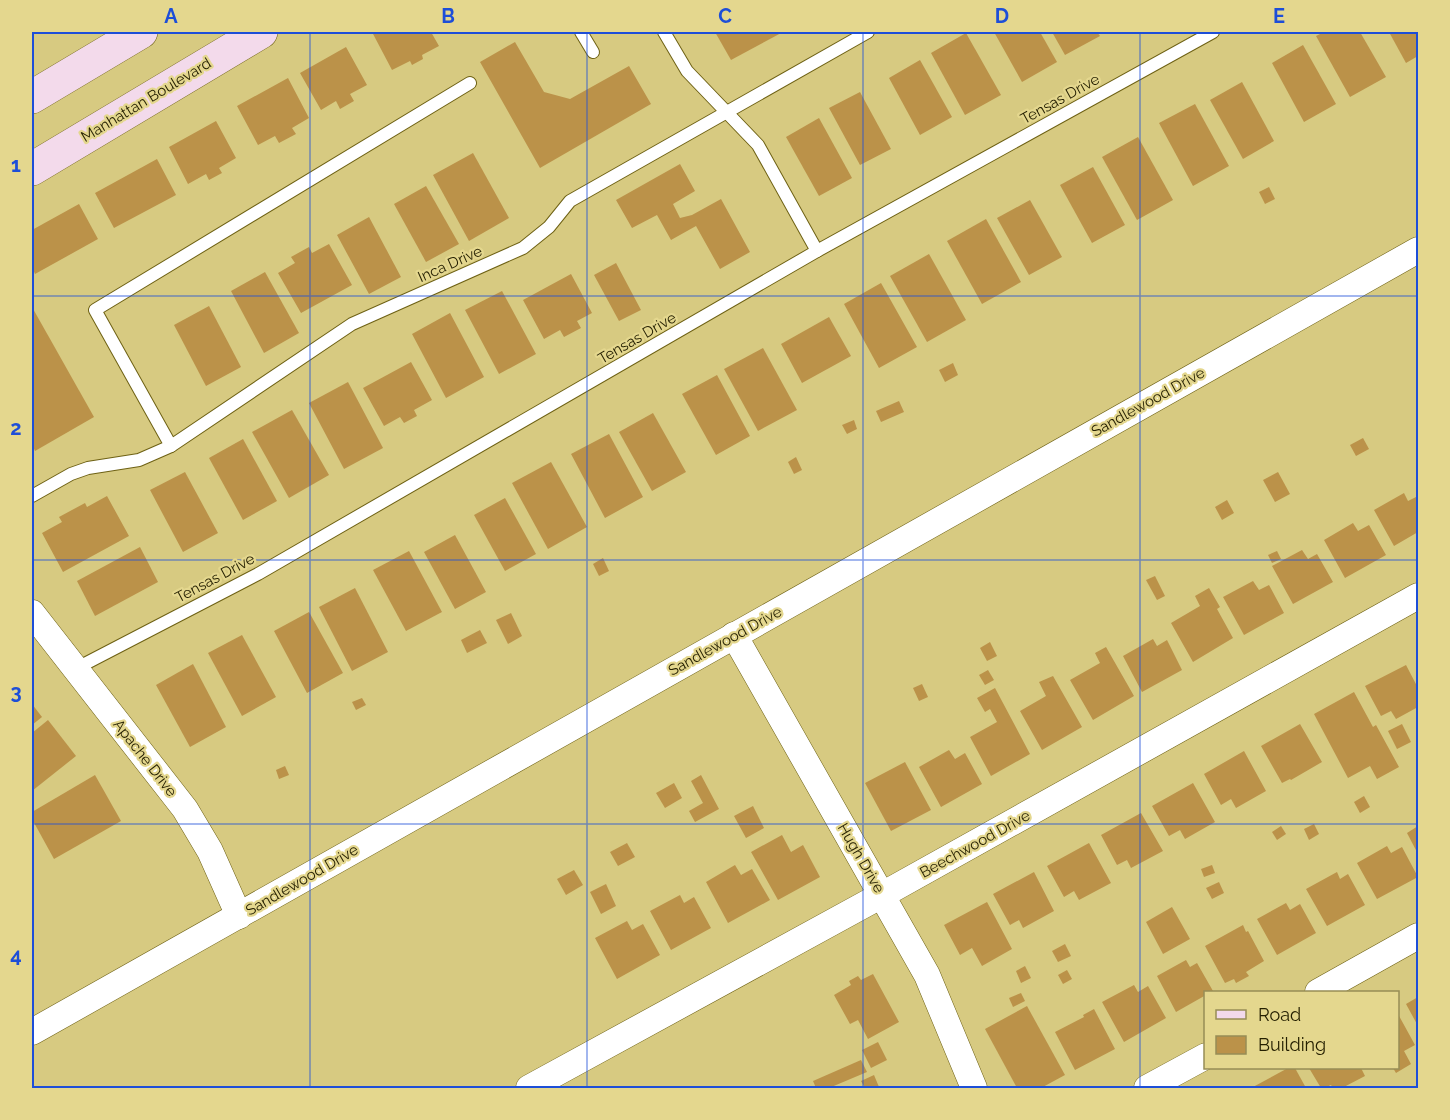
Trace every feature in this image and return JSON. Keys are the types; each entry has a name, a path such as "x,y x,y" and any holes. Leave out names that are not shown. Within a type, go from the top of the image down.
{"street":[{"path":"32,98 141,32"},
{"path":"90,134 99,111 223,32"},
{"name":"Manhattan Boulevard","path":"32,169 261,32"},
{"name":"Sandlewood Drive","path":"32,1032 1419,250"},
{"name":"Beechwood Drive","path":"529,1089 1419,596"},
{"name":"Apache Drive","path":"32,613 184,809 210,851 239,916"},
{"name":"Hugh Drive","path":"734,635 927,975 974,1089"},
{"path":"1322,991 1419,936"},
{"path":"1147,1089 1204,1057"}],"lane":[{"path":"581,32 593,52"},
{"path":"664,32 687,71 758,145 817,251"},
{"name":"Inca Drive","path":"32,496 71,474 88,468 139,460 171,446 352,324 523,248 549,227 570,201 868,32"},
{"name":"Tensas Drive","path":"75,669 258,573 817,251 1213,32"},
{"path":"171,446 95,310 470,83"}],"building":[{"path":"372,32 431,32 439,46 422,55 423,59 412,65 410,61 392,70"},
{"path":"715,32 783,32 731,60"},
{"path":"994,32 1040,32 1057,62 1022,82"},
{"path":"1052,32 1097,32 1100,36 1065,55"},
{"path":"1324,32 1360,32 1386,77 1350,97 1316,36"},
{"path":"1389,32 1418,32 1418,56 1406,63"},
{"path":"966,33 1001,95 965,115 931,53"},
{"path":"515,42 544,92 570,99 629,66 651,104 540,168 480,62"},
{"path":"1303,45 1336,104 1304,122 1272,63"},
{"path":"346,47 367,85 350,94 354,101 340,109 336,101 321,110 300,73"},
{"path":"920,60 952,117 920,135 889,78"},
{"path":"288,78 309,118 292,128 296,134 279,143 275,136 258,145 237,106"},
{"path":"1242,82 1274,141 1243,159 1210,100"},
{"path":"860,92 891,149 860,165 829,108"},
{"path":"1195,104 1229,166 1193,186 1159,123"},
{"path":"819,118 852,178 819,196 786,137"},
{"path":"216,121 236,158 219,168 222,173 209,180 206,174 188,184 169,147"},
{"path":"1138,137 1173,200 1137,220 1102,157"},
{"path":"473,153 509,218 469,241 433,175"},
{"path":"157,159 176,195 114,228 95,193"},
{"path":"680,164 695,191 673,204 680,218 692,215 721,199 750,252 720,269 696,226 671,240 657,215 632,228 616,200"},
{"path":"1093,167 1125,225 1092,243 1060,185"},
{"path":"426,186 459,244 426,262 394,204"},
{"path":"1269,187 1275,199 1265,204 1259,192"},
{"path":"1030,200 1062,257 1029,275 997,218"},
{"path":"79,204 98,239 35,274 32,267 32,230"},
{"path":"369,217 401,277 369,294 337,235"},
{"path":"986,219 1021,282 982,304 947,241"},
{"path":"329,244 352,285 301,313 278,273 295,263 291,257 309,247 312,253"},
{"path":"929,254 966,320 927,342 890,276"},
{"path":"616,263 641,310 619,321 594,275"},
{"path":"265,272 299,333 264,353 231,291"},
{"path":"571,274 592,313 577,321 581,328 564,337 560,330 544,339 523,300"},
{"path":"881,283 917,347 879,368 844,304"},
{"path":"502,291 536,354 499,374 465,310"},
{"path":"209,306 241,367 206,386 174,325"},
{"path":"32,307 94,417 35,451 32,444"},
{"path":"450,313 484,377 446,398 412,334"},
{"path":"829,317 851,356 802,383 781,344"},
{"path":"763,348 797,410 758,431 724,369"},
{"path":"411,362 432,400 414,410 417,416 404,423 400,417 384,426 363,388"},
{"path":"953,363 958,375 945,382 939,370"},
{"path":"717,375 750,436 716,455 682,394"},
{"path":"348,382 383,448 344,469 309,403"},
{"path":"899,401 904,412 881,422 876,411"},
{"path":"292,410 329,475 289,498 252,432"},
{"path":"653,413 686,472 652,491 619,432"},
{"path":"854,420 857,429 847,434 842,425"},
{"path":"609,434 643,497 605,518 571,454"},
{"path":"1363,438 1369,449 1356,456 1350,445"},
{"path":"243,439 277,501 243,520 209,458"},
{"path":"796,457 802,470 794,474 788,462"},
{"path":"551,462 587,527 548,549 512,483"},
{"path":"185,472 218,533 183,552 150,490"},
{"path":"1278,472 1290,494 1275,502 1263,480"},
{"path":"1404,493 1408,501 1418,496 1418,532 1394,546 1374,510"},
{"path":"107,496 129,536 63,572 42,533 62,522 59,517 85,503 87,507"},
{"path":"505,498 536,554 505,571 474,515"},
{"path":"1227,500 1234,513 1222,520 1215,507"},
{"path":"1353,523 1358,531 1369,525 1386,555 1345,578 1324,540"},
{"path":"455,535 486,592 455,609 424,552"},
{"path":"140,547 158,582 95,616 77,581"},
{"path":"1302,550 1308,559 1317,554 1333,582 1293,604 1272,566"},
{"path":"409,551 442,612 406,631 373,570"},
{"path":"1277,551 1281,559 1272,563 1268,555"},
{"path":"603,558 609,571 599,576 593,564"},
{"path":"1155,576 1165,596 1157,600 1146,580"},
{"path":"1253,581 1259,590 1269,585 1284,613 1244,635 1223,597"},
{"path":"355,588 388,652 352,671 319,607"},
{"path":"1209,588 1220,607 1217,609 1233,638 1193,662 1171,623 1200,606 1195,596"},
{"path":"309,612 343,673 307,693 274,631"},
{"path":"511,613 522,636 508,644 496,620"},
{"path":"480,630 487,643 467,653 461,640"},
{"path":"242,635 276,697 242,716 208,653"},
{"path":"1153,639 1157,646 1167,640 1182,670 1142,692 1123,656"},
{"path":"990,642 997,656 987,661 980,648"},
{"path":"1106,647 1134,696 1093,720 1070,680 1100,663 1095,653"},
{"path":"193,664 226,727 190,747 156,685"},
{"path":"1406,665 1418,688 1418,707 1396,719 1391,711 1381,716 1365,686"},
{"path":"988,670 994,680 985,685 979,675"},
{"path":"1053,676 1082,727 1042,750 1020,711 1046,696 1039,682"},
{"path":"922,684 928,697 919,701 913,688"},
{"path":"995,688 1030,754 991,776 970,737 997,722 990,709 985,712 977,698"},
{"path":"1354,692 1373,727 1376,725 1399,767 1377,779 1370,766 1348,778 1314,714"},
{"path":"362,698 366,705 356,710 352,702"},
{"path":"32,704 42,717 32,725"},
{"path":"48,720 76,756 32,791 32,733"},
{"path":"1300,724 1322,762 1282,783 1261,746"},
{"path":"1402,724 1411,742 1397,749 1388,731"},
{"path":"949,750 955,759 965,753 982,784 941,807 919,767"},
{"path":"1244,751 1266,791 1236,808 1231,799 1221,805 1204,774"},
{"path":"905,762 931,810 891,831 865,783"},
{"path":"285,766 289,775 279,779 276,770"},
{"path":"95,775 121,821 54,859 32,819 32,812"},
{"path":"701,775 719,809 695,822 689,811 703,803 691,781"},
{"path":"674,783 682,798 665,808 656,793"},
{"path":"1193,783 1215,822 1185,839 1180,830 1169,836 1152,806"},
{"path":"1364,796 1370,807 1360,813 1354,802"},
{"path":"753,806 764,828 746,838 734,816"},
{"path":"1141,813 1163,851 1131,868 1127,860 1117,865 1101,835"},
{"path":"1314,824 1319,834 1309,840 1304,829"},
{"path":"1281,826 1286,834 1277,840 1272,832"},
{"path":"1418,826 1418,854 1407,833"},
{"path":"782,835 791,852 803,845 820,877 778,900 751,852"},
{"path":"627,843 635,857 618,866 610,852"},
{"path":"1089,843 1111,883 1079,900 1074,891 1064,897 1047,866"},
{"path":"1387,846 1391,853 1402,847 1418,877 1377,899 1357,863"},
{"path":"735,865 741,875 752,869 770,900 728,923 706,882"},
{"path":"1212,865 1215,873 1204,877 1201,869"},
{"path":"574,870 583,885 566,895 557,879"},
{"path":"1034,872 1054,911 1023,928 1019,920 1010,925 993,894"},
{"path":"1337,872 1340,879 1348,874 1365,905 1327,926 1306,889"},
{"path":"1219,882 1224,893 1212,899 1206,888"},
{"path":"606,884 616,906 601,914 590,892"},
{"path":"680,895 684,903 694,897 711,928 671,950 650,911"},
{"path":"987,902 1012,949 982,966 972,948 960,955 944,925"},
{"path":"1286,903 1290,910 1300,904 1316,933 1277,955 1257,919"},
{"path":"1172,907 1190,939 1163,954 1146,922"},
{"path":"627,921 632,930 643,924 660,955 617,979 595,938"},
{"path":"1243,925 1264,961 1246,972 1249,976 1236,983 1234,979 1225,983 1205,946"},
{"path":"1065,944 1071,956 1058,962 1052,951"},
{"path":"1186,960 1190,967 1197,963 1213,991 1204,991 1204,996 1176,1012 1157,976"},
{"path":"1025,966 1031,978 1021,983 1016,971"},
{"path":"1067,970 1072,979 1063,984 1058,975"},
{"path":"873,974 899,1022 868,1039 858,1020 850,1024 834,995 851,985 849,981 858,976 861,980"},
{"path":"1134,985 1138,992 1148,986 1166,1018 1124,1042 1102,1002"},
{"path":"1021,993 1025,1001 1013,1007 1009,998"},
{"path":"1418,997 1418,1026 1406,1004"},
{"path":"1027,1006 1065,1075 1041,1088 1017,1088 985,1029"},
{"path":"1094,1009 1115,1049 1075,1070 1055,1032 1084,1017 1083,1015"},
{"path":"1399,1016 1415,1045 1404,1051 1411,1064 1396,1073 1394,1069 1399,1069"},
{"path":"878,1042 887,1060 871,1068 862,1050"},
{"path":"861,1060 867,1072 829,1088 816,1088 813,1081"},
{"path":"1286,1069 1296,1069 1306,1088 1254,1088"},
{"path":"1310,1069 1362,1069 1365,1076 1342,1088 1333,1088 1331,1085 1321,1088"},
{"path":"874,1075 879,1087 865,1088 861,1081"}]}
